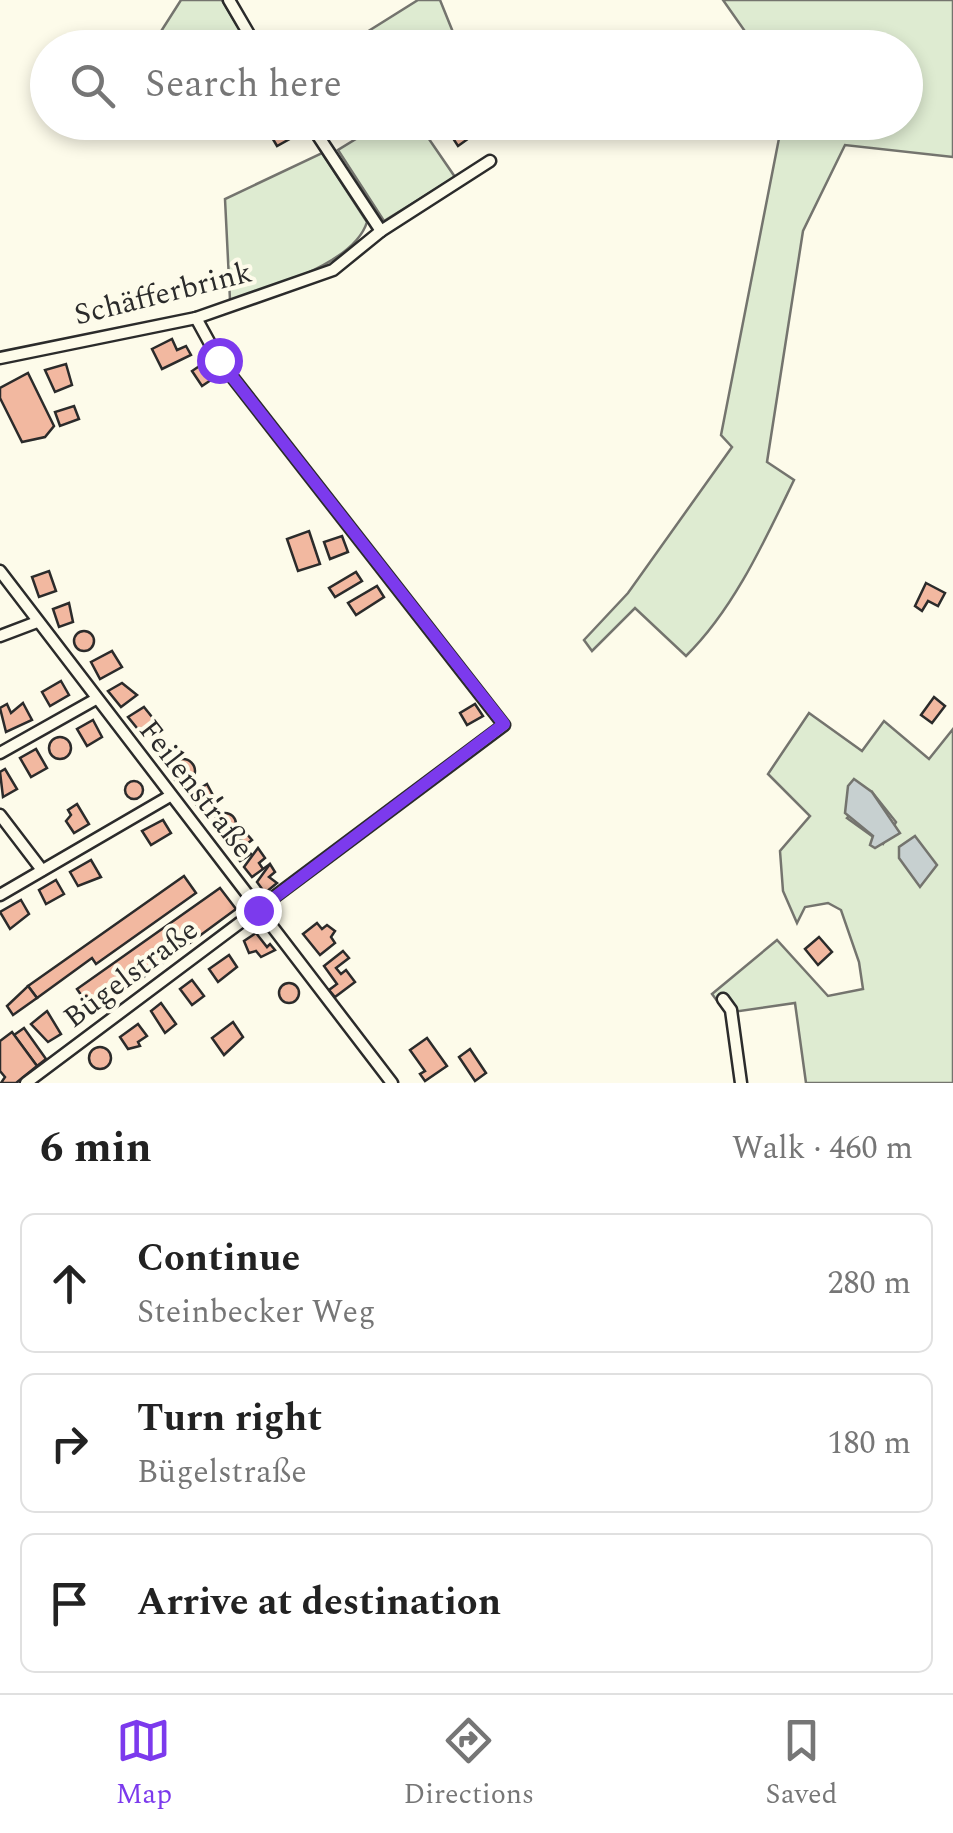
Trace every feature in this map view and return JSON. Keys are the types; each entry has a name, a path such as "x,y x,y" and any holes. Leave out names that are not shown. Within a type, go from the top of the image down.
{"street":[{"path":"229,0 246,30"},
{"path":"321,140 380,231"},
{"name":"Schäfferbrink","path":"0,358 196,318 333,270 380,231 490,162"},
{"name":"Bügelstraße","path":"26,1083 504,724 219,360 196,318"},
{"name":"Feilenstraße","path":"0,571 392,1083"},
{"path":"0,636 37,622"},
{"path":"0,753 96,699"},
{"path":"0,895 170,796"},
{"path":"0,815 42,870"},
{"path":"723,1000 731,1010 741,1083"}],"green space":[{"path":"181,0 222,0 240,30 162,30"},
{"path":"418,0 440,0 452,30 370,30"},
{"path":"723,0 953,0 953,157 845,145 803,231 767,462 794,480 772,526 734,595 686,656 635,608 592,651 584,640 628,593 732,447 721,435 779,140 923,140 923,30 744,30"},
{"path":"354,140 430,140 455,177 384,221 338,150"},
{"path":"322,153 367,222 359,237 309,273 230,300 225,199"},
{"path":"809,713 862,751 884,721 929,759 953,729 953,1083 806,1083 795,1003 726,1013 712,994 777,940 828,996 863,989 859,962 841,910 828,903 805,907 797,923 783,891 780,851 810,816 768,774","holes":["872,792 896,822 883,844 847,818"]}],"shaded area":[{"path":"854,779 872,792 900,833 875,848 870,845 873,836 845,813 848,786"},
{"path":"915,836 937,865 920,887 899,858 899,847"}],"building":[{"path":"172,339 177,350 186,346 191,355 162,369 152,349"},
{"path":"204,363 214,378 202,386 192,371"},
{"path":"66,364 72,385 55,392 45,370"},
{"path":"28,373 54,426 45,437 22,442 0,398 0,388"},
{"path":"74,406 79,419 60,426 55,412"},
{"path":"309,531 320,564 298,571 287,539"},
{"path":"342,536 348,552 330,559 324,542"},
{"path":"49,571 56,591 39,597 32,577"},
{"path":"356,572 362,581 335,597 329,588"},
{"path":"926,583 945,593 938,606 928,601 922,611 915,606"},
{"path":"377,586 384,597 356,615 348,603"},
{"path":"69,603 73,622 59,627 53,609"},
{"path":"84,631 94,641 84,651 74,641"},
{"path":"112,651 122,667 100,679 91,662"},
{"path":"61,681 69,695 50,706 42,692"},
{"path":"122,683 137,695 121,707 108,691"},
{"path":"934,697 945,706 932,723 921,715"},
{"path":"23,703 32,720 6,732 0,708 7,704 11,713"},
{"path":"475,704 483,716 467,725 460,713"},
{"path":"144,707 156,722 141,733 128,717"},
{"path":"93,720 102,737 87,746 77,729"},
{"path":"60,737 68,740 68,756 60,759 52,756 49,748 52,740"},
{"path":"36,749 47,768 31,777 20,758"},
{"path":"183,759 195,771 183,783 171,771"},
{"path":"5,769 17,789 3,797 0,772"},
{"path":"134,781 141,783 141,797 134,799 127,797 125,790 127,783"},
{"path":"207,784 216,801 223,797 211,806 207,802 199,808 189,795"},
{"path":"77,804 89,824 74,833 66,821 71,815 68,810"},
{"path":"225,813 233,816 233,832 225,835 217,832 214,824 217,816"},
{"path":"163,820 171,833 151,845 142,831"},
{"path":"246,833 252,840 244,846 251,854 240,861 232,851"},
{"path":"258,848 265,858 259,863 263,869 270,864 252,877 244,867"},
{"path":"91,860 101,877 78,886 70,872"},
{"path":"270,864 275,872 269,877 277,883 265,893 257,882"},
{"path":"184,876 196,893 96,964 92,958 37,998 28,986"},
{"path":"56,880 64,894 46,904 39,890"},
{"path":"220,888 236,909 107,1004 101,996 88,1005 77,989"},
{"path":"21,900 29,914 10,929 0,912"},
{"path":"317,923 322,929 327,925 335,931 331,937 335,943 320,955 303,934"},
{"path":"256,933 267,947 270,944 275,950 261,957 256,951 249,953 244,941"},
{"path":"819,937 832,952 818,965 805,949"},
{"path":"343,951 349,958 336,968 341,974 346,970 355,982 335,997 329,990 337,984 324,966"},
{"path":"229,955 237,967 218,982 209,969"},
{"path":"192,980 204,996 192,1005 180,989"},
{"path":"289,983 299,993 289,1003 279,993"},
{"path":"28,986 37,998 13,1015 7,1006"},
{"path":"161,1003 176,1024 165,1033 151,1011"},
{"path":"47,1011 61,1034 48,1042 31,1024"},
{"path":"233,1022 243,1037 224,1055 212,1038"},
{"path":"138,1024 147,1036 138,1042 140,1046 128,1049 120,1037"},
{"path":"24,1028 46,1059 37,1066 14,1035"},
{"path":"12,1032 37,1066 16,1083 1,1083 5,1077 0,1071 0,1041"},
{"path":"427,1038 447,1066 425,1081 420,1074 425,1071 410,1050"},
{"path":"100,1047 108,1050 108,1066 100,1069 92,1066 89,1058 92,1050"},
{"path":"470,1049 486,1073 475,1081 459,1057"}],"route":[{"path":"219,360 504,724 258,910"}]}
